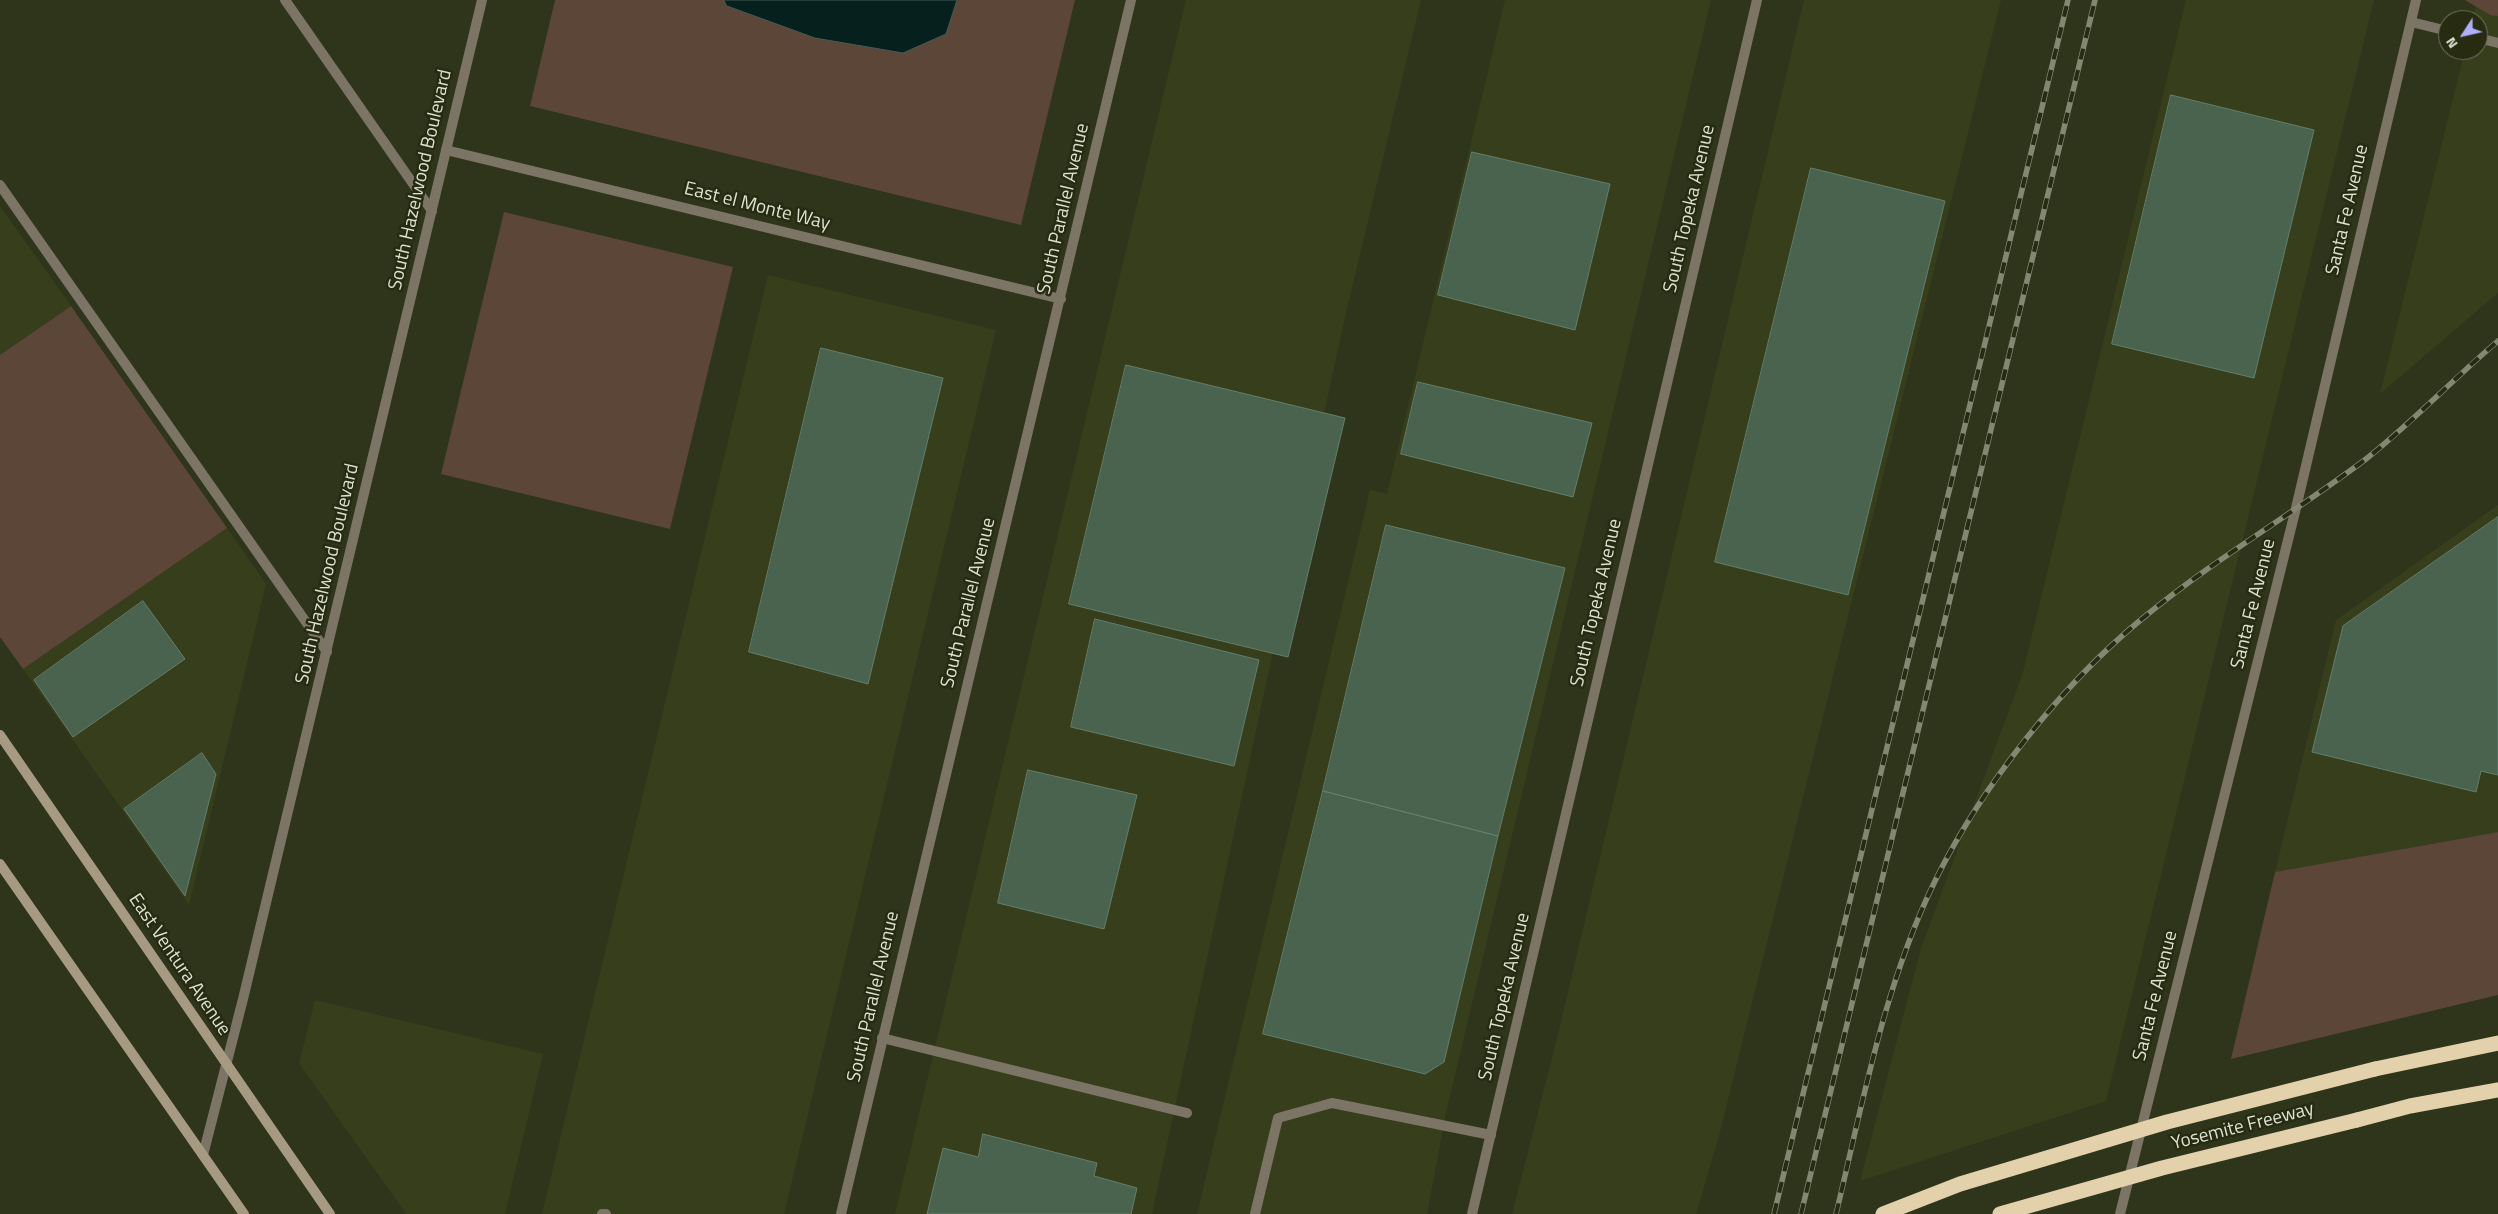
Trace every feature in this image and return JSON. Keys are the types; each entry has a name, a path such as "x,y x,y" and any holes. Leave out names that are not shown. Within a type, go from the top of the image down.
{"highway":[{"path":"1883,1214 1960,1184 2158,1124 2375,1069 2498,1043"},
{"name":"Yosemite Freeway","path":"2000,1214 2162,1168 2410,1106 2498,1090"}],"main road":[{"name":"East Ventura Avenue","path":"0,735 330,1214"},
{"path":"0,864 244,1214"}],"street":[{"path":"285,0 432,211"},
{"name":"South Hazelwood Boulevard","path":"203,1155 227,1066 482,0"},
{"name":"South Parallel Avenue","path":"841,1214 1131,0"},
{"name":"South Topeka Avenue","path":"1472,1214 1756,0"},
{"name":"Santa Fe Avenue","path":"2120,1214 2293,518 2416,0"},
{"path":"2411,22 2438,29"},
{"name":"East el Monte Way","path":"446,150 1060,299"},
{"path":"0,185 327,652"},
{"path":"882,1038 1187,1113"},
{"path":"1255,1214 1278,1118 1332,1103 1491,1135"}],"shaded area":[{"path":"555,0 1075,0 1021,225 530,106"},
{"path":"1186,0 1421,0 1345,317 1152,1214 895,1214"},
{"path":"1505,0 1711,0 1446,1113 1427,1214 1197,1214 1370,490 1387,494"},
{"path":"1804,0 2001,0 1719,1136 1696,1214 1512,1214 1557,1038"},
{"path":"2186,0 2374,0 2106,1101 1860,1181 1921,948 2023,672"},
{"path":"2465,0 2498,0 2498,16 2488,14 2488,10 2482,10"},
{"path":"2477,0 2498,0 2498,293 2380,394 2463,60 2488,60 2488,10 2474,10"},
{"path":"0,206 71,306 0,355"},
{"path":"504,212 733,267 670,529 441,474"},
{"path":"768,275 996,330 784,1214 542,1214"},
{"path":"71,306 227,528 23,669 0,637 0,355"},
{"path":"2498,505 2498,832 2275,872 2336,620"},
{"path":"227,528 266,584 189,905 23,669"},
{"path":"2498,832 2498,995 2231,1059 2275,872"},
{"path":"315,1000 543,1054 505,1214 406,1214 299,1063"}],"water":[{"path":"724,0 957,0 946,34 903,53 815,38 727,6"}],"building":[{"path":"2171,95 2314,130 2254,378 2112,344"},
{"path":"1472,152 1610,184 1575,330 1438,295"},
{"path":"1811,168 1945,201 1848,595 1715,562"},
{"path":"821,348 943,378 868,684 749,652"},
{"path":"1126,365 1345,418 1288,657 1069,604"},
{"path":"1418,382 1592,423 1573,497 1401,454"},
{"path":"2498,517 2498,775 2481,771 2476,792 2312,752 2343,626"},
{"path":"1386,525 1565,568 1498,836 1323,791"},
{"path":"143,601 185,659 73,737 34,680"},
{"path":"1095,619 1259,660 1234,766 1071,727"},
{"path":"202,753 216,774 185,896 124,809"},
{"path":"1028,770 1137,795 1104,929 998,903"},
{"path":"1323,791 1498,836 1444,1062 1425,1074 1263,1034"},
{"path":"983,1134 1097,1163 1094,1176 1137,1188 1131,1214 927,1214 943,1148 978,1157"}],"railway":[{"path":"1774,1214 2068,0"},
{"path":"1801,1214 2095,0"},
{"path":"1836,1214 1888,1003 1917,921 1954,845 2000,774 2026,739 2083,674 2143,618 2197,576 2366,459 2498,341"}]}
